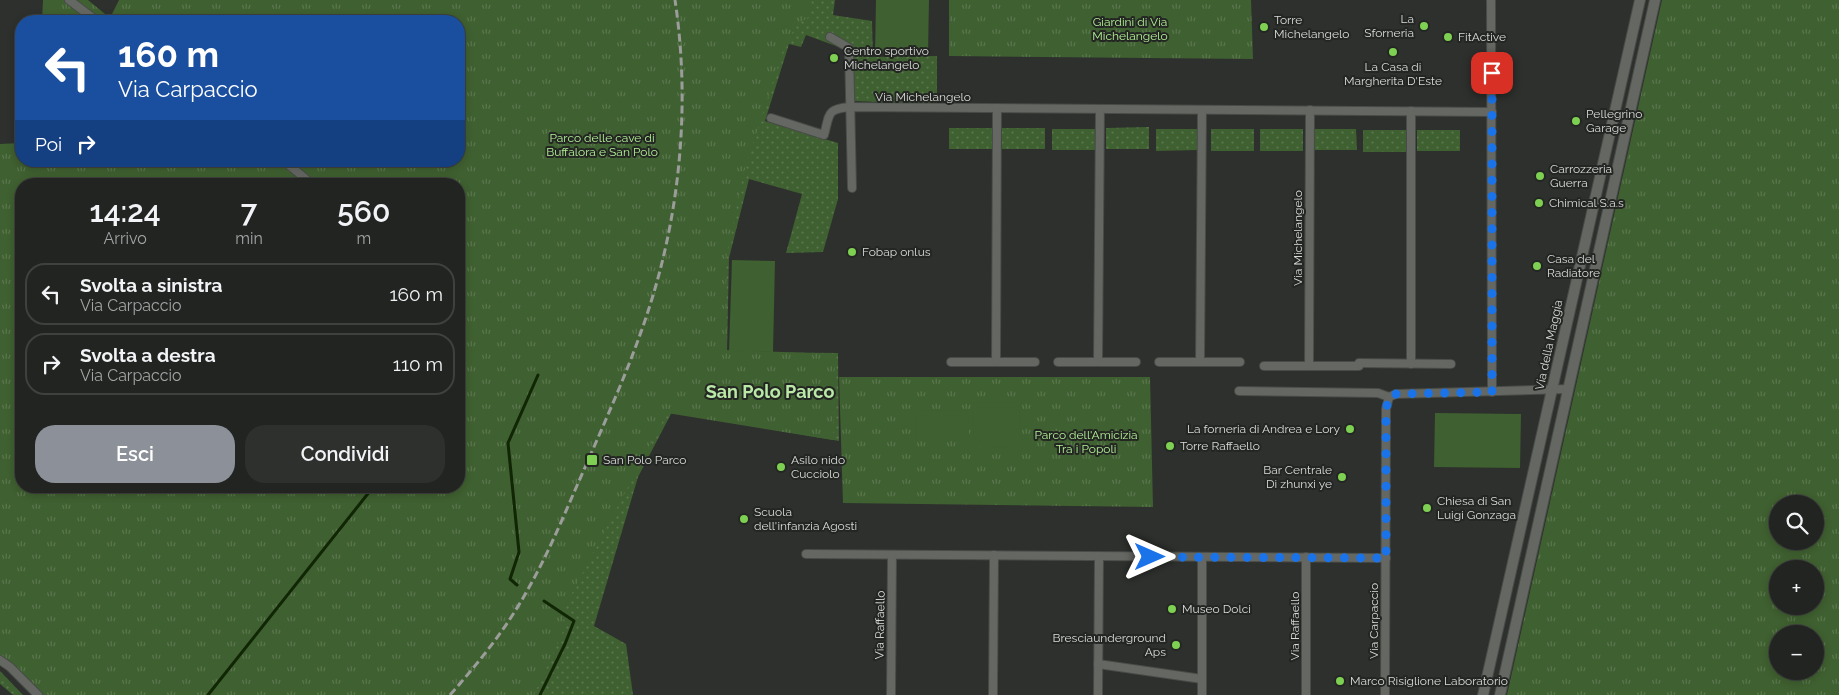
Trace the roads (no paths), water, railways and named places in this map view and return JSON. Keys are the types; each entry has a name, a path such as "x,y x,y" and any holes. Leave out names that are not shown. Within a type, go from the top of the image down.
{"street":[{"path":"69,0 89,15"},
{"path":"1491,0 1492,392"},
{"name":"Via della Maggia","path":"1484,695 1640,0"},
{"path":"1500,695 1655,0"},
{"path":"830,37 849,48 852,188"},
{"name":"Via Michelangelo","path":"771,118 824,135 830,112 850,107 1492,112"},
{"path":"996,362 997,108"},
{"path":"1098,362 1100,109"},
{"path":"1200,362 1202,110"},
{"name":"Via Michelangelo","path":"1309,366 1310,110"},
{"path":"1411,111 1411,364"},
{"path":"291,167 305,178"},
{"path":"951,362 1035,362"},
{"path":"1058,362 1136,362"},
{"path":"1159,362 1240,362"},
{"path":"1264,366 1451,364"},
{"path":"1239,391 1378,394 1389,397 1396,394 1568,390"},
{"name":"Via Carpaccio","path":"1385,695 1386,409 1389,397"},
{"path":"806,554 1386,558"},
{"name":"Via Raffaello","path":"891,695 892,555"},
{"path":"994,556 994,695"},
{"path":"1098,695 1099,556"},
{"path":"1202,557 1202,695"},
{"name":"Via Raffaello","path":"1306,557 1306,695"},
{"path":"0,660 10,667 38,695"},
{"path":"1098,664 1202,679"}],"waterway":[{"path":"517,585 510,579 519,552 508,443 538,375"},
{"path":"208,695 368,493"},
{"path":"540,695 574,621 544,601"}],"railway":[{"path":"450,695 502,631 536,574 559,527 613,403 651,302 670,228 680,152 682,76 675,0"}],"place":[{"name":"La Sforneria","path":"1424,26"},
{"name":"Torre Michelangelo","path":"1264,27"},
{"name":"FitActive","path":"1448,37"},
{"name":"La Casa di Margherita D'Este","path":"1393,52"},
{"name":"Centro sportivo Michelangelo","path":"834,58"},
{"name":"Pellegrino Garage","path":"1576,121"},
{"name":"Carrozzeria Guerra","path":"1540,176"},
{"name":"Chimical S.a.s","path":"1539,203"},
{"name":"Fobap onlus","path":"852,252"},
{"name":"Casa del Radiatore","path":"1537,266"},
{"name":"La forneria di Andrea e Lory","path":"1350,429"},
{"name":"Torre Raffaello","path":"1170,446"},
{"name":"San Polo Parco","path":"592,460"},
{"name":"Asilo nido Cucciolo","path":"781,467"},
{"name":"Bar Centrale Di zhunxi ye","path":"1342,477"},
{"name":"Chiesa di San Luigi Gonzaga","path":"1427,508"},
{"name":"Scuola dell'infanzia Agosti","path":"744,519"},
{"name":"Museo Dolci","path":"1172,609"},
{"name":"Bresciaunderground Aps","path":"1176,645"},
{"name":"Marco Risiglione Laboratorio","path":"1340,681"}],"district":[{"name":"San Polo Parco","path":"770,391"}],"park label":[{"name":"Giardini di Via Michelangelo","path":"1130,29"},
{"name":"Parco delle cave di Buffalora e San Polo","path":"602,145"},
{"name":"Parco dell'Amicizia Tra i Popoli","path":"1086,442"}]}
